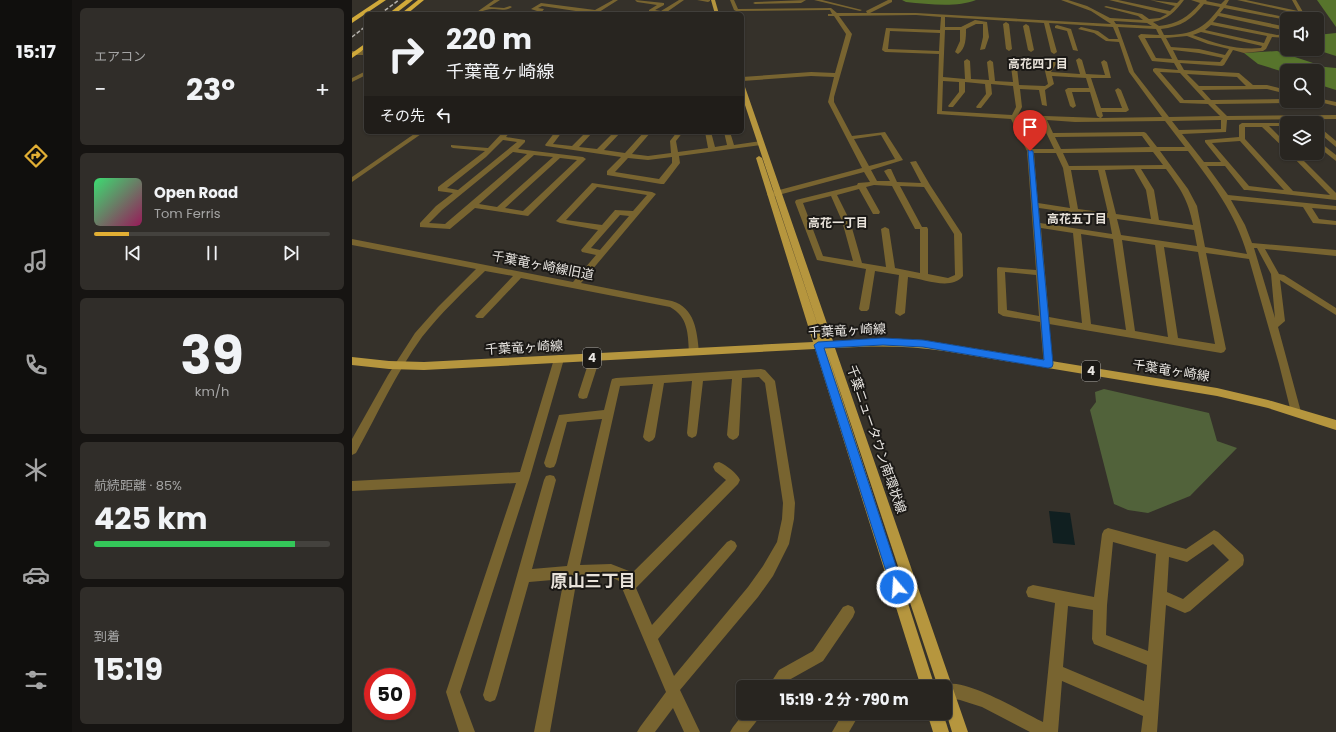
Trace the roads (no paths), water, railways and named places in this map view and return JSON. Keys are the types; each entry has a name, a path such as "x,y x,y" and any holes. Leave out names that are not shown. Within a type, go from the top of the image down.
{"highway":[{"path":"352,14 373,0"},
{"path":"365,12 382,0"},
{"path":"394,12 410,0"},
{"path":"406,12 421,0"},
{"path":"352,21 364,13"}],"main road":[{"path":"710,0 712,12"},
{"path":"710,0 717,12"},
{"name":"千葉ニュータウン南環状線","path":"744,94 758,144 823,345 926,680"},
{"name":"千葉ニュータウン南環状線","path":"744,111 758,144"},
{"name":"千葉竜ヶ崎線","path":"352,361 399,366 594,358 883,342 923,344 1217,392 1261,402 1336,425"},
{"name":"千葉ニュータウン南環状線","path":"823,345 942,680"},
{"name":"千葉ニュータウン南環状線","path":"952,709 960,732"},
{"path":"937,720 941,732"}],"street":[{"path":"471,12 486,0"},
{"path":"479,12 498,0"},
{"path":"597,12 616,0"},
{"path":"639,0 637,1 662,4 651,11 656,12"},
{"path":"664,12 682,0"},
{"path":"698,0 710,0"},
{"path":"732,0 736,10 831,9 848,31 849,37 831,97 831,102 874,183"},
{"path":"759,10 755,1 801,2 804,0 826,4 829,3"},
{"path":"816,0 868,13 890,1"},
{"path":"1063,0 1091,9 1116,26 1132,73 1226,197 1241,225 1249,245 1273,324 1296,412"},
{"path":"1099,13 1103,12 1111,0 1171,13"},
{"path":"1152,0 1178,5"},
{"path":"1107,19 1148,21 1165,18 1182,0"},
{"path":"1193,0 1204,1 1280,18"},
{"path":"1227,0 1210,23 1200,30 1187,34 1162,37 1141,36 1154,60 1222,64 1232,48"},
{"path":"1239,0 1296,12"},
{"path":"942,53 885,50 888,29 963,29 975,22 1026,26 1078,24 1158,28 1175,26 1184,22 1204,1"},
{"path":"1294,1 1300,12"},
{"path":"539,12 542,10 533,9 541,4 589,12"},
{"path":"484,8 504,9 510,7"},
{"path":"1106,7 1136,14 1158,28 1182,72 1224,117 1224,132 1176,132"},
{"path":"744,16 835,15 868,13 943,16 1047,25 1069,30 1076,50"},
{"path":"1216,14 1280,28"},
{"path":"943,16 940,113 1043,119 1280,116"},
{"path":"982,49 986,37 985,23"},
{"path":"1210,23 1270,36 1280,37"},
{"path":"1006,24 1009,49"},
{"path":"1078,24 1080,29 1096,32 1111,41 1121,41"},
{"path":"941,79 1046,88 1051,84 1048,70 1056,55 1047,25"},
{"path":"1026,26 1031,50"},
{"path":"958,52 963,40 963,29"},
{"path":"1200,30 1266,45"},
{"path":"1187,34 1210,43 1244,51 1263,49 1270,36"},
{"path":"1169,48 1199,51 1226,57"},
{"path":"1013,59 1019,107 1014,118"},
{"path":"1079,60 1092,90 1101,119"},
{"path":"951,106 962,92 967,61"},
{"path":"979,107 989,94 990,62"},
{"path":"1049,74 1109,77 1104,62"},
{"path":"1251,87 1238,75 1155,70 1182,102 1280,101"},
{"path":"352,80 364,74"},
{"path":"744,79 811,74 837,76"},
{"path":"1197,88 1267,87 1280,90"},
{"path":"1042,88 1045,105"},
{"path":"1073,106 1068,90 1092,90"},
{"path":"1098,110 1126,110 1118,90"},
{"path":"1324,101 1336,104"},
{"path":"1324,116 1336,116"},
{"path":"1014,118 1030,151 1048,364"},
{"path":"1043,119 1067,168 1074,210"},
{"path":"1280,124 1242,125 1242,139 1291,193"},
{"path":"1264,125 1280,141"},
{"path":"774,194 899,160 883,133 850,138"},
{"path":"352,180 418,134"},
{"path":"459,192 441,189 490,150 505,134"},
{"path":"557,134 548,145 626,156 653,158 758,144"},
{"path":"574,148 588,134"},
{"path":"599,151 616,134"},
{"path":"646,134 610,173 661,182 676,163 673,140 678,134"},
{"path":"708,134 712,150"},
{"path":"728,134 731,148"},
{"path":"1040,273 1001,269 1003,313 1221,349 1198,228 1191,200 1144,134 1051,135"},
{"path":"1324,134 1336,145"},
{"path":"501,138 523,141 439,208 423,225 447,227 533,152"},
{"path":"1242,139 1207,140 1247,188 1336,198"},
{"path":"453,146 490,150"},
{"path":"1324,148 1336,159"},
{"path":"1030,151 1190,149"},
{"path":"473,205 525,214 583,159 512,150"},
{"path":"499,209 558,156"},
{"path":"1299,160 1336,198"},
{"path":"914,162 926,185 958,234 959,276 949,281 820,258 799,202 861,185 874,183 926,185"},
{"path":"1202,164 1227,164"},
{"path":"1067,168 1168,166"},
{"path":"1136,167 1150,190 1155,222"},
{"path":"1101,168 1117,237 1131,334"},
{"path":"888,171 921,228 924,277"},
{"path":"575,285 652,194 595,184 560,221 604,228"},
{"path":"861,185 876,212"},
{"path":"833,193 846,221 858,265"},
{"path":"1226,197 1336,208"},
{"path":"1034,205 1198,228"},
{"path":"1306,205 1316,221 1336,223"},
{"path":"602,253 585,250 618,212 635,214"},
{"path":"1036,225 1252,257"},
{"path":"885,229 891,271"},
{"path":"1077,231 1087,327"},
{"name":"千葉竜ヶ崎線旧道","path":"352,242 667,302 677,306 689,318 694,352"},
{"path":"1159,244 1174,342"},
{"path":"1249,245 1336,253"},
{"path":"1260,247 1275,276 1280,321 1273,324"},
{"path":"352,450 413,344 431,321 483,267"},
{"path":"864,309 871,267"},
{"path":"900,313 904,273"},
{"path":"480,316 520,274"},
{"path":"1275,276 1281,277 1336,312"},
{"path":"583,395 594,358"},
{"path":"467,732 453,692 524,477 559,359"},
{"path":"542,732 572,572 616,382 761,373 770,381 789,503 786,532 768,571 673,692 645,732"},
{"path":"733,436 737,375"},
{"path":"692,433 698,377"},
{"path":"650,437 659,380"},
{"path":"550,463 563,418 608,414"},
{"path":"628,586 734,480 719,467"},
{"path":"352,486 524,477"},
{"path":"490,695 550,480"},
{"path":"1155,661 1099,639 1100,605 1108,534 1186,556 1214,536 1238,560 1185,606 1160,596"},
{"path":"650,637 731,546"},
{"path":"1148,732 1163,549"},
{"path":"524,576 611,570 624,576 673,692 692,732"},
{"path":"1033,592 1100,605"},
{"path":"952,690 981,699 1049,732 1062,598"},
{"path":"780,680 784,675 818,656 848,612"},
{"path":"1055,671 1150,711"},
{"path":"738,732 748,720"},
{"path":"840,732 848,720"}],"railway":[{"path":"383,12 399,0"},
{"path":"352,37 364,28"}],"district":[{"name":"高花四丁目","path":"1038,64"},
{"name":"高花五丁目","path":"1077,219"},
{"name":"高花一丁目","path":"838,223"},
{"name":"原山三丁目","path":"593,581"}]}
